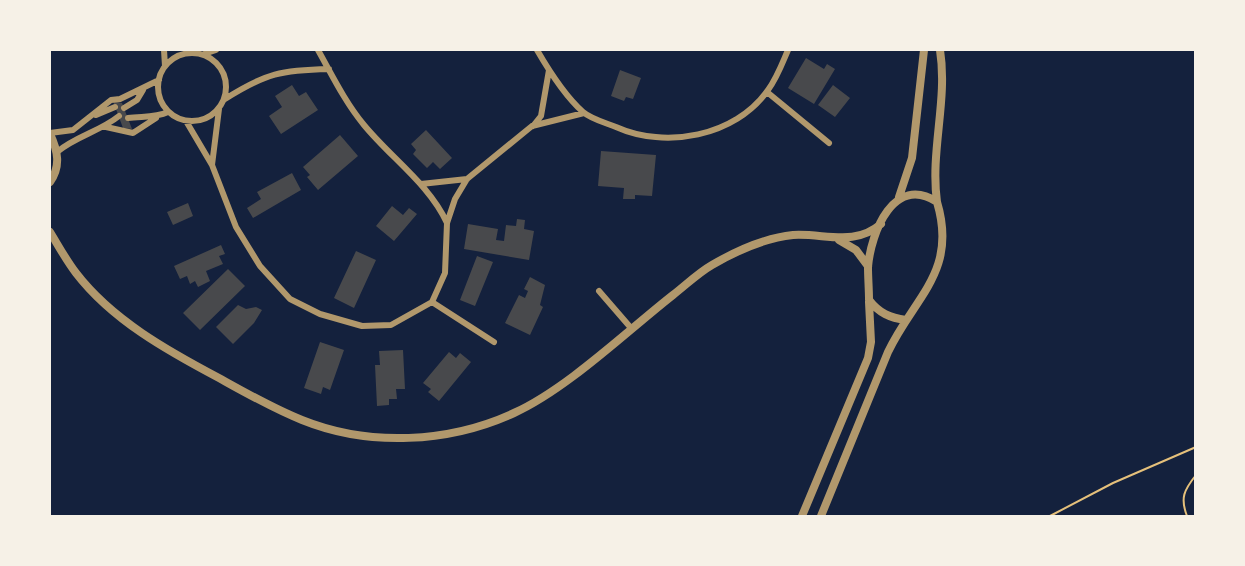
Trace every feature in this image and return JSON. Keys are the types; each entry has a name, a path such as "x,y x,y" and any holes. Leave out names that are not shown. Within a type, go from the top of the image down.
{"street":[{"path":"164,50 165,66 159,80 160,99 168,112 186,121 212,165 236,227 260,266 290,299 320,314 362,326 391,325 432,302 445,273 447,223 455,199 467,179 541,116 549,70"},
{"path":"196,50 221,67 225,77 225,99"},
{"path":"165,66 183,54 204,54 216,50"},
{"path":"318,50 362,123 439,205 447,223"},
{"path":"537,50 549,70 584,113 643,137 696,136 743,115 767,92 779,73 788,50"},
{"path":"802,516 868,358 871,342 868,266 881,224 899,197 912,158 924,50"},
{"path":"821,516 888,352 906,320 925,296 939,264 942,232 934,172 942,74 939,50"},
{"path":"212,165 219,109 225,99 261,78 286,70 329,69"},
{"path":"50,182 57,167 57,152 50,134 73,130 95,115 111,100 120,99 159,80"},
{"path":"124,108 137,100 143,89"},
{"path":"767,92 829,143"},
{"path":"95,115 115,107"},
{"path":"186,121 204,119 219,109"},
{"path":"106,127 133,133 156,117 168,112"},
{"path":"532,126 584,113"},
{"path":"57,152 71,140 106,127 119,116"},
{"path":"128,118 156,117"},
{"path":"421,184 467,179"},
{"path":"899,197 916,193 937,202"},
{"path":"50,232 76,274 136,329 172,353 292,416 344,433 411,438 454,434 514,413 552,391 709,266 743,248 792,236 838,239 863,235 881,224"},
{"path":"838,239 856,250 868,266"},
{"path":"599,291 631,328"},
{"path":"869,300 883,314 906,320"},
{"path":"432,302 495,342"}],"path":[{"path":"1050,516 1113,483 1196,447"},
{"path":"1187,516 1182,503 1184,489 1195,476"}],"building":[{"path":"806,58 824,69 827,64 835,69 814,104 788,88"},
{"path":"620,70 641,78 633,99 626,97 624,101 611,96"},
{"path":"292,85 299,96 306,92 318,110 281,134 269,116 282,107 275,96"},
{"path":"833,85 850,98 835,117 818,105"},
{"path":"113,101 122,103 132,129 123,128"},
{"path":"426,130 452,158 440,169 433,162 427,168 413,154 416,150 411,144"},
{"path":"340,135 358,156 318,190 307,177 310,175 303,167"},
{"path":"601,151 656,155 652,196 635,195 635,199 623,199 624,188 598,186"},
{"path":"292,173 301,190 253,218 247,208 261,199 257,192"},
{"path":"188,203 193,216 173,225 167,212"},
{"path":"392,206 403,215 409,208 417,214 394,241 376,226"},
{"path":"517,219 525,220 524,229 534,231 529,260 464,249 468,224 498,229 496,240 504,241 506,225 516,226"},
{"path":"221,245 225,254 219,256 223,264 206,271 210,281 198,287 195,281 190,284 187,276 180,279 174,266"},
{"path":"356,251 376,260 354,308 334,298"},
{"path":"477,256 493,262 475,306 460,300"},
{"path":"228,269 245,286 200,330 183,313"},
{"path":"530,277 545,285 540,305 543,307 530,335 505,323 519,295 525,298 528,291 524,289"},
{"path":"238,305 246,309 256,307 262,310 254,323 233,344 216,327"},
{"path":"320,342 344,350 330,390 323,387 321,394 304,388"},
{"path":"403,350 405,389 396,389 397,399 389,399 389,405 377,406 375,365 380,365 379,351"},
{"path":"449,352 456,358 460,353 471,362 439,401 428,392 431,389 423,383"}]}
